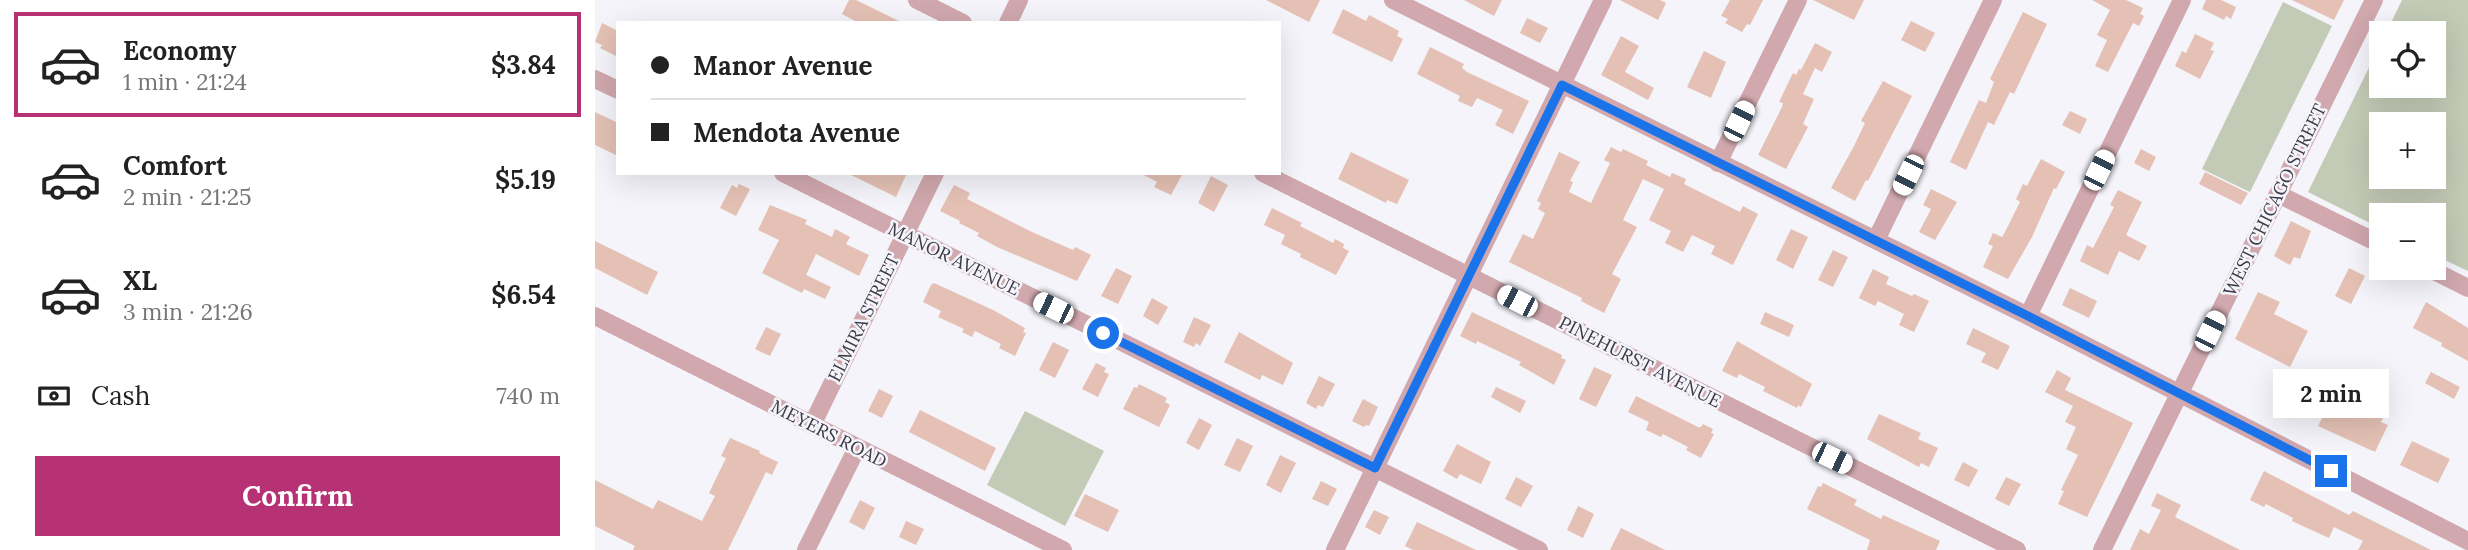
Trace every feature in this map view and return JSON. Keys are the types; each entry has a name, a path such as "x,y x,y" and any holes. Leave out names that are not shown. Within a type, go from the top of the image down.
{"street":[{"path":"917,0 959,21"},
{"path":"1009,21 1019,0"},
{"path":"1335,550 1603,0"},
{"path":"1718,163 1798,0"},
{"path":"1876,240 1993,0"},
{"path":"2028,316 2182,0"},
{"name":"WEST CHICAGO STREET","path":"2102,550 2374,0"},
{"path":"1402,2 1562,85 2028,316 2468,541"},
{"path":"595,79 616,89"},
{"name":"MANOR AVENUE","path":"787,175 1539,550"},
{"name":"ELMIRA STREET","path":"812,425 934,175"},
{"name":"PINEHURST AVENUE","path":"1267,175 2017,550"},
{"path":"2278,194 2369,239"},
{"path":"2446,277 2468,288"},
{"name":"MEYERS ROAD","path":"595,316 1063,550"},
{"path":"806,550 857,448"}],"green space":[{"path":"2402,0 2468,0 2468,271 2446,261 2446,203 2369,203 2369,222 2308,192 2369,68 2369,98 2446,98 2446,21 2392,21"},
{"path":"2283,2 2332,26 2250,192 2202,169"},
{"path":"1025,411 1104,451 1065,526 987,485"}],"building":[{"path":"849,0 856,0 899,21 855,21 842,14"},
{"path":"1266,0 1320,0 1309,22"},
{"path":"1464,0 1502,0 1494,16"},
{"path":"1620,0 1660,0 1666,3 1658,20"},
{"path":"1730,0 1763,0 1750,25 1747,24 1742,32 1725,23 1728,19 1721,16"},
{"path":"1813,0 1864,0 1854,20"},
{"path":"2092,0 2126,0 2143,8 2140,14 2144,16 2139,26 2133,23 2108,72 2095,66 2107,40 2097,35 2110,10"},
{"path":"2206,0 2221,0 2236,7 2231,19 2226,16 2224,20 2202,9"},
{"path":"2292,0 2344,0 2334,20"},
{"path":"1343,9 1366,21 1369,15 1399,31 1397,36 1403,39 1392,62 1332,33"},
{"path":"2023,12 2047,24 2014,94 2010,92 1994,125 1988,122 1966,170 1950,162 1979,100 1986,103 1994,82 1990,79"},
{"path":"1527,18 1548,28 1540,43 1520,33"},
{"path":"1911,21 1935,33 1925,52 1901,40"},
{"path":"602,23 616,30 616,56 600,48 602,45 595,42"},
{"path":"2195,34 2214,43 2210,50 2214,51 2200,79 2175,66 2182,51 2186,53"},
{"path":"1621,36 1639,46 1625,72 1654,88 1648,100 1601,75"},
{"path":"1815,43 1832,52 1822,72 1815,68 1803,94 1814,99 1803,124 1808,127 1786,169 1758,155 1782,107 1783,103 1779,102 1793,73 1796,75 1799,69 1801,70"},
{"path":"1430,47 1464,64 1462,68 1467,72 1529,101 1513,134 1495,125 1503,110 1477,98 1472,107 1458,101 1460,96 1417,74"},
{"path":"1704,51 1726,62 1711,98 1687,87"},
{"path":"1883,81 1912,96 1855,201 1831,188 1854,146 1865,123 1861,121"},
{"path":"2070,111 2087,119 2080,134 2062,125"},
{"path":"595,112 616,122 616,155 595,145"},
{"path":"1611,147 1621,152 1623,149 1648,161 1646,165 1670,177 1672,173 1686,179 1684,184 1740,212 1743,206 1758,214 1733,265 1711,254 1715,246 1692,235 1683,252 1665,243 1671,231 1649,220 1664,189 1643,179 1623,220 1637,227 1612,274 1621,279 1604,313 1581,301 1582,298 1509,262 1523,234 1533,239 1545,213 1538,209 1541,203 1537,201 1559,152 1580,162 1570,181 1573,182 1569,192 1591,203 1610,163 1604,160"},
{"path":"2141,149 2156,157 2149,171 2134,163"},
{"path":"1351,152 1409,180 1397,204 1387,200 1386,203 1338,179"},
{"path":"2041,159 2065,172 2056,189 2054,188 2032,237 2008,279 1983,267 1993,246 1988,244 1993,233 2002,237 2020,202 2016,199 2023,184 2027,186"},
{"path":"2205,172 2248,193 2241,205 2199,184"},
{"path":"851,175 906,175 896,197"},
{"path":"1144,175 1182,175 1171,195 1154,187 1157,182"},
{"path":"1211,176 1228,185 1214,212 1198,203"},
{"path":"739,184 750,189 736,216 720,208 732,185 737,188"},
{"path":"954,185 970,193 967,199 1032,232 1091,255 1077,281 997,247 977,236 979,233 959,223 960,221 940,211"},
{"path":"1931,189 1957,202 1935,240 1919,232 1931,209 1923,205"},
{"path":"2118,190 2142,202 2126,235 2147,246 2139,261 2119,251 2108,275 2080,261 2087,245 2093,248 2114,207 2110,205"},
{"path":"770,205 807,220 805,224 832,237 835,229 850,237 846,244 869,255 859,276 816,254 806,275 831,287 825,299 804,289 802,293 762,273 779,240 758,230"},
{"path":"1272,208 1333,243 1335,239 1344,244 1343,248 1349,251 1336,275 1281,244 1285,235 1264,225"},
{"path":"2291,221 2311,231 2300,259 2294,257 2290,265 2274,256"},
{"path":"1791,229 1808,237 1793,269 1776,260"},
{"path":"595,241 658,272 647,295 595,268"},
{"path":"1833,250 1848,257 1833,287 1818,280"},
{"path":"1116,268 1132,276 1118,304 1101,296"},
{"path":"2349,268 2365,276 2351,304 2335,296"},
{"path":"1873,269 1889,277 1886,284 1929,301 1914,332 1899,325 1904,314 1878,301 1875,306 1859,298"},
{"path":"934,283 1025,328 1023,332 1026,333 1015,356 999,348 1001,344 975,331 972,337 962,332 964,329 938,317 941,311 923,302"},
{"path":"2070,288 2097,301 2089,318 2062,305"},
{"path":"2258,292 2280,302 2274,314 2308,331 2290,367 2235,339"},
{"path":"1152,298 1168,307 1158,325 1143,316"},
{"path":"2426,302 2468,328 2468,361 2413,328"},
{"path":"1472,312 1562,355 1561,358 1566,360 1554,385 1519,365 1521,362 1460,336"},
{"path":"1765,312 1794,325 1789,337 1760,324"},
{"path":"1194,317 1211,325 1200,346 1196,343 1194,347 1183,342"},
{"path":"766,327 781,334 770,356 755,349"},
{"path":"1973,328 2010,346 1998,370 1981,362 1986,353 1966,344"},
{"path":"1239,332 1293,363 1283,385 1262,375 1260,380 1224,362"},
{"path":"1737,341 1812,384 1801,407 1798,405 1797,408 1763,391 1765,387 1739,374 1737,378 1722,371"},
{"path":"1053,342 1069,350 1055,378 1039,370"},
{"path":"1096,363 1106,368 1104,372 1109,374 1098,397 1082,389"},
{"path":"1594,367 1612,375 1596,407 1579,399"},
{"path":"2057,370 2071,378 2065,390 2133,423 2087,517 2058,504 2064,491 2061,490 2078,455 2066,449 2076,427 2065,422 2073,406 2045,392"},
{"path":"2431,372 2460,387 2454,399 2425,383"},
{"path":"1319,376 1335,384 1323,407 1318,405 1316,409 1306,403"},
{"path":"1139,384 1167,398 1165,402 1170,405 1159,427 1123,409 1134,387 1137,388"},
{"path":"1496,387 1526,401 1520,413 1491,397"},
{"path":"879,389 893,396 882,418 868,411"},
{"path":"2335,393 2383,418 2381,422 2388,425 2375,452 2318,426"},
{"path":"1636,396 1698,427 1703,424 1713,429 1711,433 1714,434 1701,458 1686,450 1688,447 1663,434 1661,437 1646,430 1649,422 1628,412"},
{"path":"1363,399 1378,407 1369,426 1364,427 1352,421"},
{"path":"920,410 996,448 985,471 909,432"},
{"path":"1879,414 1921,433 1918,439 1938,448 1929,467 1921,463 1919,467 1867,439"},
{"path":"1199,418 1212,425 1199,450 1186,443"},
{"path":"730,438 778,462 772,475 766,472 728,550 633,550 635,546 595,526 595,480 653,509 658,500 702,521 715,496 709,493 726,458 721,456"},
{"path":"1237,438 1253,446 1240,472 1224,465"},
{"path":"2412,441 2450,459 2438,483 2400,465"},
{"path":"1457,444 1491,462 1481,484 1460,474 1457,479 1443,471"},
{"path":"1280,455 1296,463 1281,493 1266,485"},
{"path":"1963,462 1978,470 1969,487 1954,480"},
{"path":"2264,471 2349,515 2353,511 2431,550 2358,550 2363,541 2334,527 2329,538 2292,521 2293,518 2266,504 2264,507 2250,500"},
{"path":"1516,477 1533,486 1521,507 1505,499"},
{"path":"2006,477 2021,484 2009,506 1995,499"},
{"path":"1321,481 1337,489 1328,506 1312,499"},
{"path":"1823,483 1857,500 1854,505 1881,519 1883,515 1940,541 1936,550 1867,550 1870,540 1807,509 1818,486 1821,487"},
{"path":"2157,493 2181,505 2175,517 2240,550 2130,550 2140,529 2149,534 2161,510 2151,506"},
{"path":"1085,494 1119,510 1108,532 1074,516"},
{"path":"860,500 875,508 864,530 849,522"},
{"path":"1578,506 1594,514 1583,538 1567,530"},
{"path":"1374,510 1389,517 1380,535 1365,527"},
{"path":"906,521 924,529 916,545 899,537"},
{"path":"1417,522 1476,550 1413,550 1405,546"},
{"path":"1621,528 1665,550 1610,550"}],"route":[{"path":"1103,333 1375,468 1562,85 2028,316 2331,471"}]}
